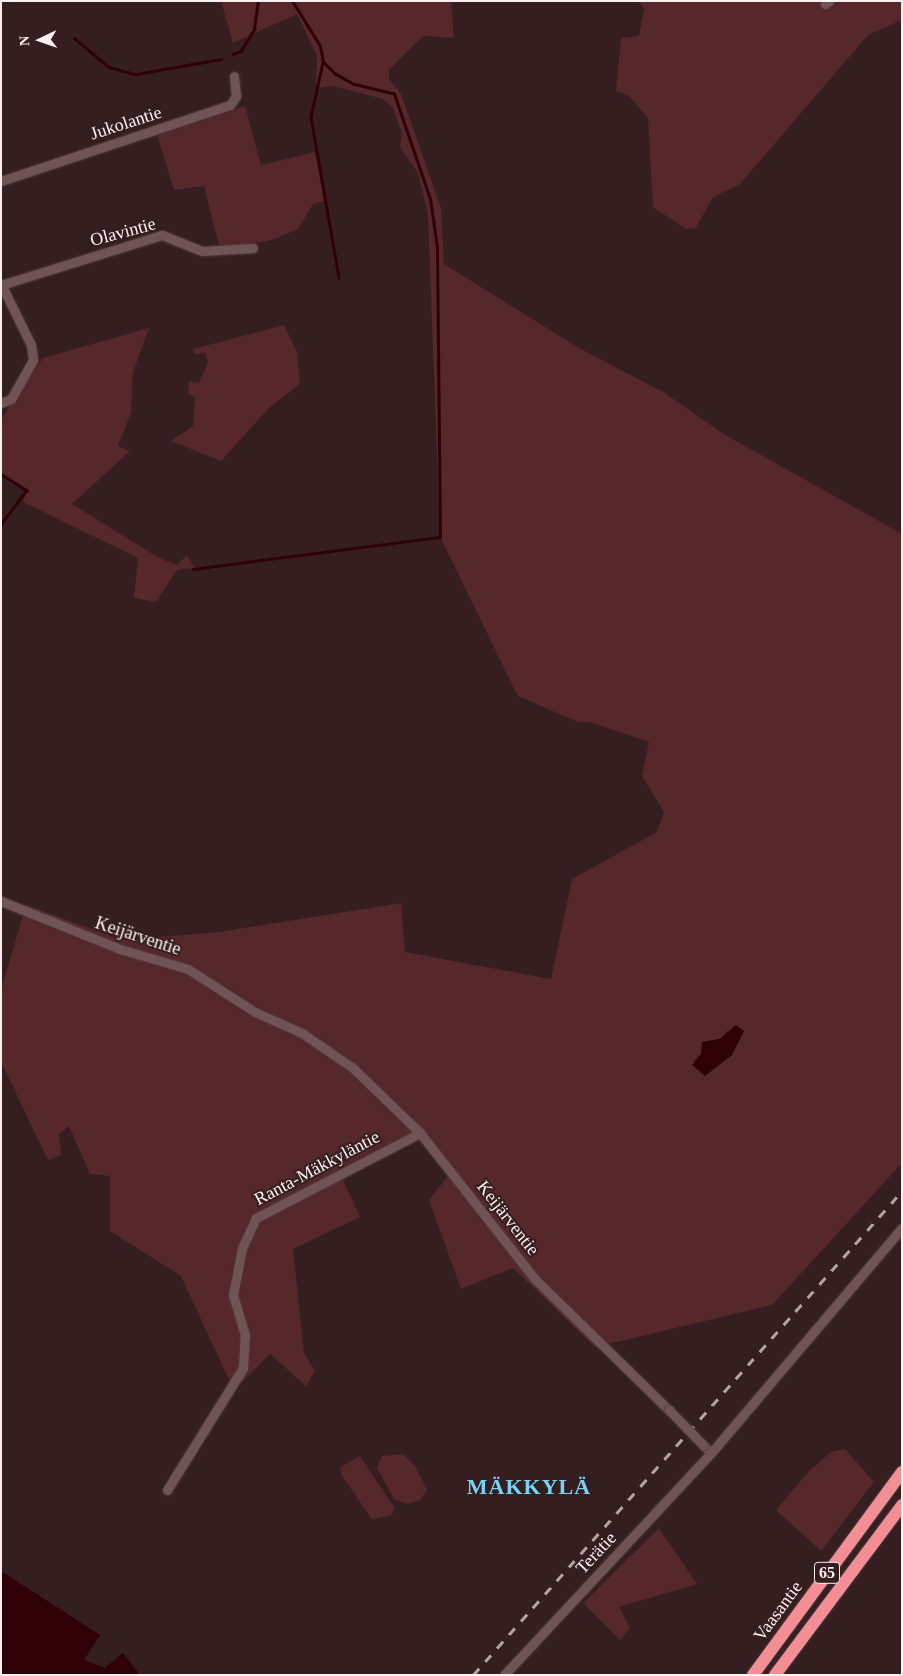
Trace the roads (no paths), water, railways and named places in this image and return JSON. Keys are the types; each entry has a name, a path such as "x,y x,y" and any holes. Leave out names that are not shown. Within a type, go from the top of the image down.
{"highway":[{"name":"Vaasantie","path":"752,1675 902,1472"},
{"name":"Vaasantie","path":"775,1675 902,1505"}],"street":[{"name":"Jukolantie","path":"1,181 230,106 236,96 234,76"},
{"name":"Olavintie","path":"1,284 162,235 202,250 253,248"},
{"path":"1,284 31,345 33,360 11,399 1,403"},
{"name":"Keijärventie","path":"1,901 120,949 188,969 255,1012 302,1033 353,1068 420,1133 535,1279 711,1452"},
{"name":"Ranta-Mäkkyläntie","path":"167,1490 243,1368 245,1335 233,1295 242,1248 256,1218 420,1133"},
{"path":"711,1452 902,1228"},
{"name":"Terätie","path":"504,1675 711,1452"}],"waterway":[{"path":"233,54 241,51 254,29 258,1"},
{"path":"193,569 440,537 437,247 430,199 394,94 353,84 335,74 323,62 320,46 292,1"},
{"path":"74,38 109,67 136,74 221,59"},
{"path":"323,62 311,117 339,278"},
{"path":"1,474 27,490 1,525"}],"railway":[{"path":"473,1675 902,1191"}],"district":[{"name":"MÄKKYLÄ","path":"529,1487"}]}
